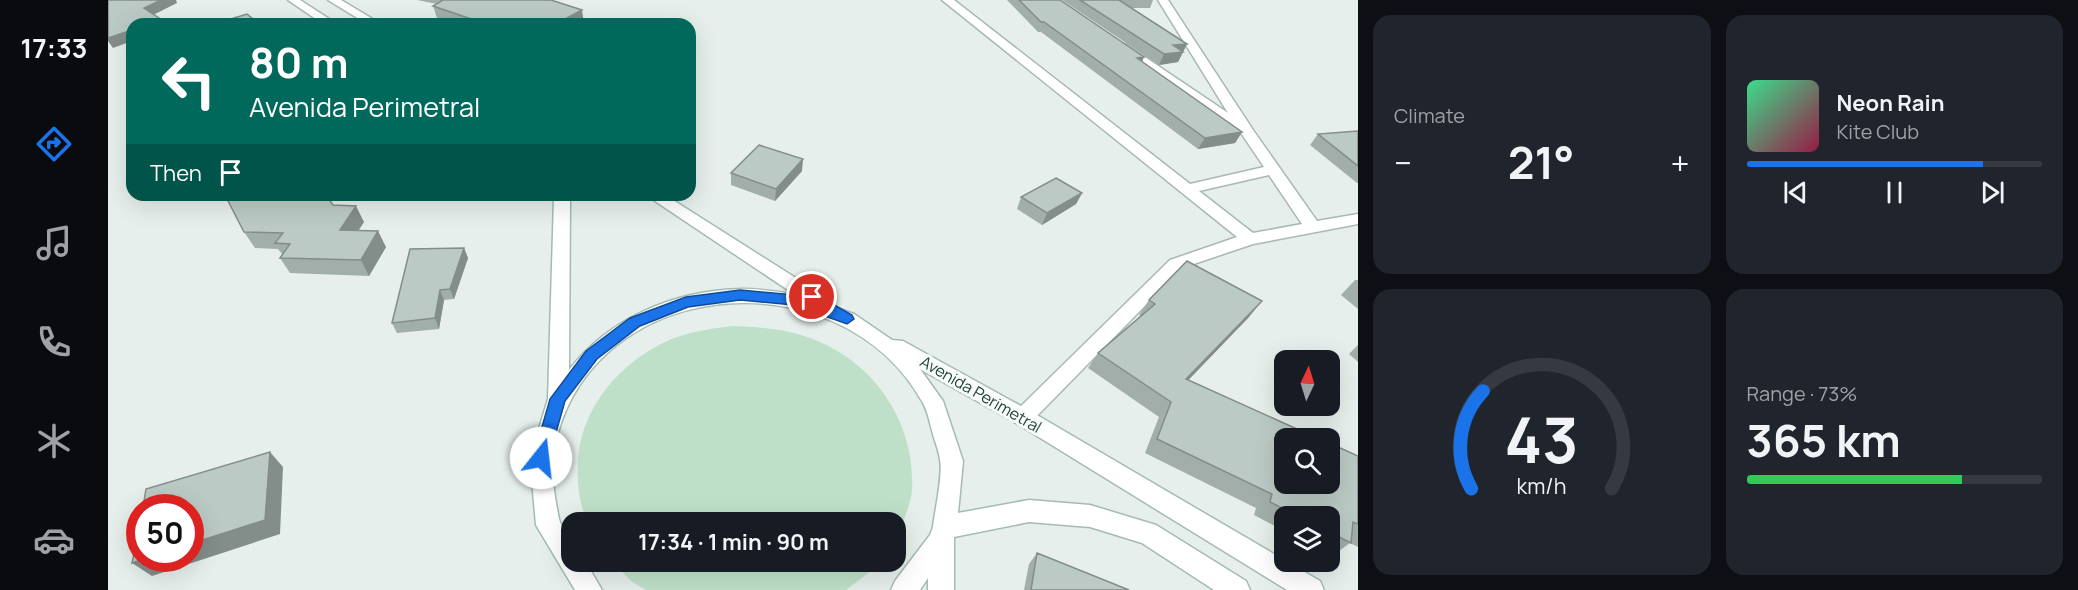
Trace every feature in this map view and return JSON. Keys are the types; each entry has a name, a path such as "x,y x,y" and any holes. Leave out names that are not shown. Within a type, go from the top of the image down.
{"main road":[{"path":"293,0 322,18"},
{"path":"333,0 364,18"},
{"path":"947,0 1250,239"},
{"path":"1163,1 1246,130 1313,228"},
{"path":"1110,39 1246,130"},
{"path":"1187,189 1273,170"},
{"path":"562,201 558,399 541,458 548,525 589,590"},
{"name":"Avenida Perimetral","path":"663,201 758,265 847,319 1023,417 1311,590"},
{"path":"1023,417 1176,264 1250,239 1358,219"},
{"path":"558,399 591,355 600,348 635,322 686,302 740,295 795,300 847,319 897,353 933,401 952,461 943,534 941,590"},
{"path":"904,590 943,534 1029,511 1090,516 1148,533 1238,590"}],"green space":[{"path":"732,326 787,331 828,346 850,359 869,375 885,395 906,439 911,464 912,490 906,514 906,512 584,512 579,491 578,459 581,440 595,405 618,375 648,351 689,333"},
{"path":"622,572 870,572 846,590 646,590 632,582"}],"building":[{"path":"108,0 161,0 144,8 159,18 126,18 126,32 108,38"},
{"path":"443,0 551,0 582,10 567,18 468,18 433,6"},
{"path":"1019,0 1060,0 1144,57 1137,58 1242,132 1205,138 1041,22"},
{"path":"1080,0 1119,0 1187,44 1173,45 1183,52 1164,54"},
{"path":"247,14 252,18 234,18"},
{"path":"1358,131 1358,166 1318,134"},
{"path":"759,145 803,159 776,189 731,173"},
{"path":"1056,178 1082,193 1047,213 1021,197"},
{"path":"228,201 330,201 333,205 356,206 340,230 378,231 361,260 280,258 290,244 275,243 283,233 244,232"},
{"path":"464,248 450,289 440,290 435,318 392,323 410,249"},
{"path":"1187,261 1262,301 1186,379 1295,428 1274,428 1274,494 1340,494 1340,448 1358,456 1358,524 1353,522 1351,543 1340,538 1340,506 1278,506 1270,502 1272,494 1157,439 1171,402 1098,353 1155,304 1149,300"},
{"path":"270,452 265,520 204,540 204,494 145,494 146,489"},
{"path":"1037,553 1129,590 1031,590"}],"route":[{"path":"541,458 558,399 591,355 635,322 686,302 740,295 795,300 847,319 812,297"}]}
